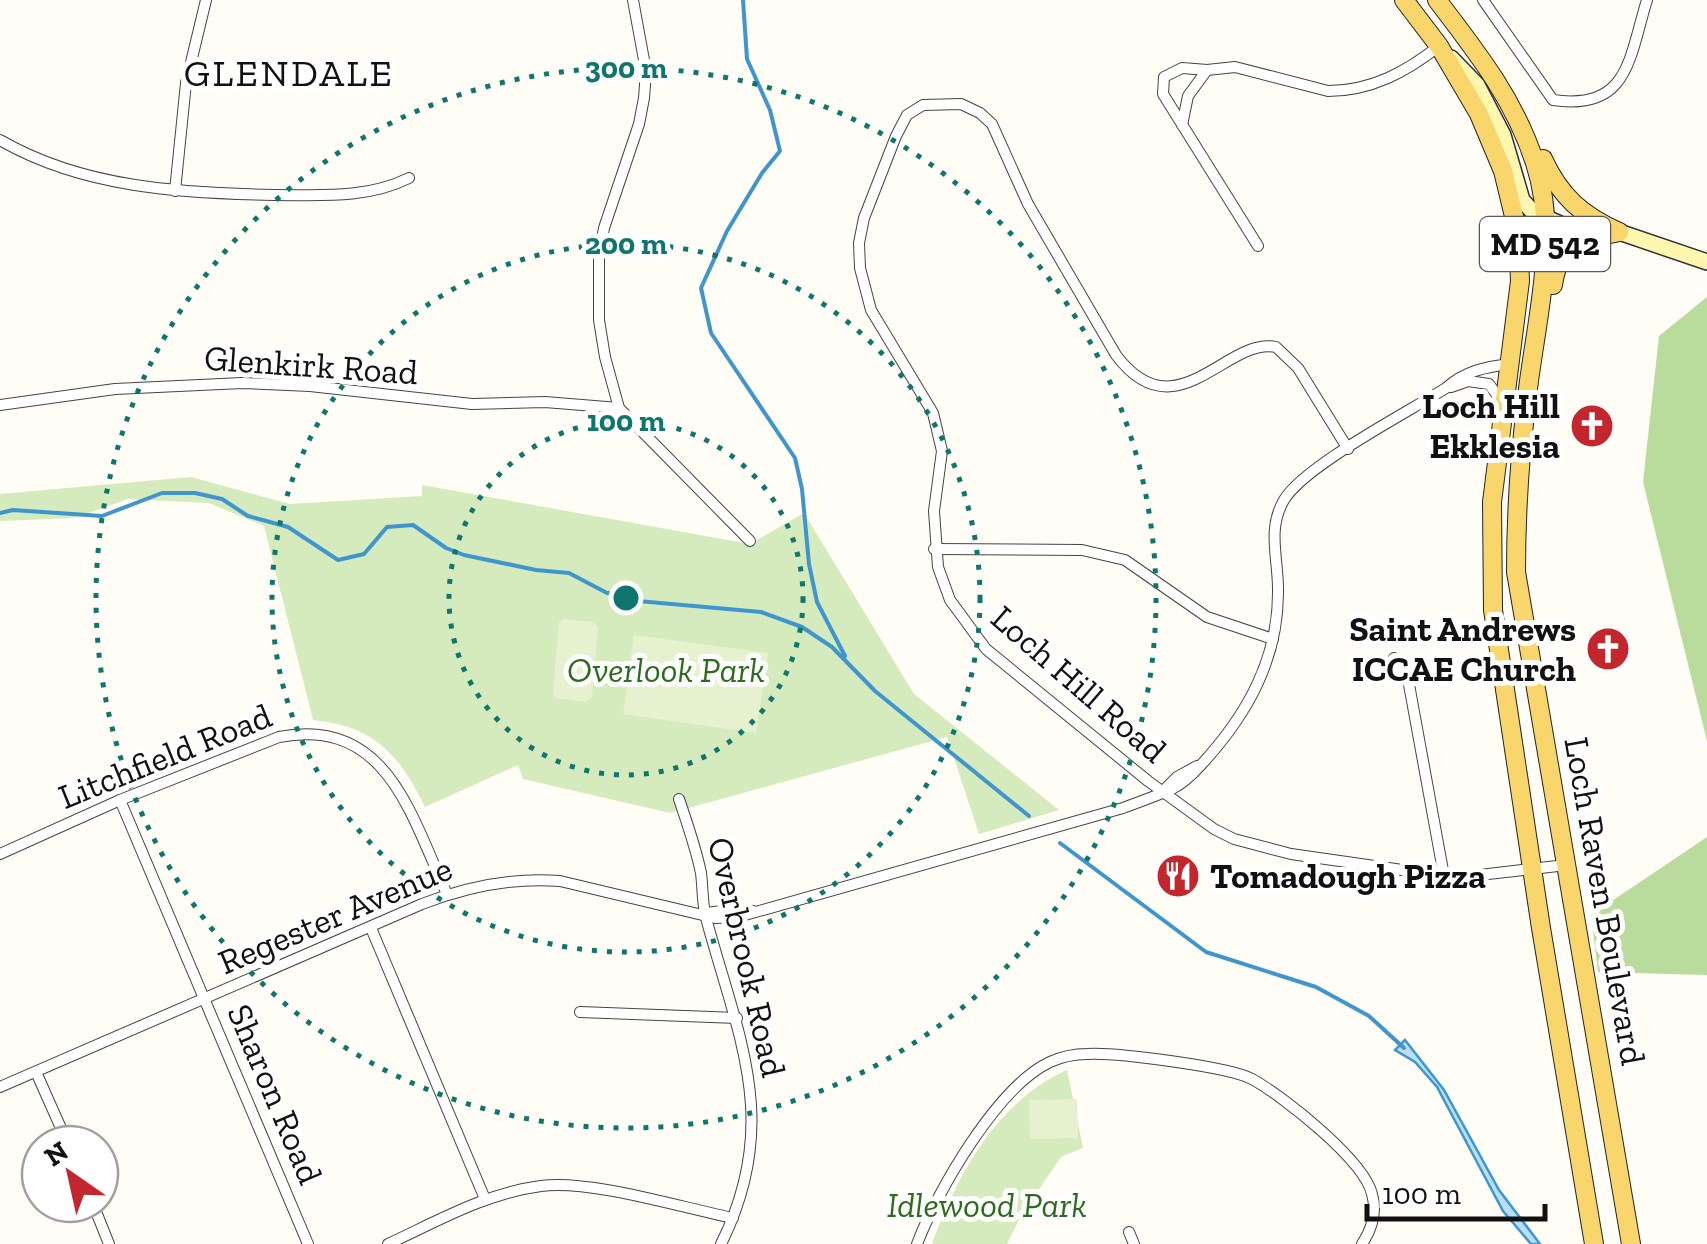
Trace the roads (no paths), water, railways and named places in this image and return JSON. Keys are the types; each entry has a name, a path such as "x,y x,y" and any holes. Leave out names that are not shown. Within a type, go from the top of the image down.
{"main road":[{"name":"Loch Raven Boulevard","path":"1404,0 1439,46 1484,126 1513,202 1520,281 1492,502 1494,610 1541,928 1594,1244"},
{"name":"Loch Raven Boulevard","path":"1437,0 1485,63 1514,112 1536,166 1546,259 1516,507 1516,572 1630,1244"},
{"path":"1514,112 1569,202 1584,216 1619,232"},
{"path":"1532,361 1547,325 1555,269 1564,253 1584,240 1619,232"},
{"path":"1510,364 1517,383 1504,484 1516,507"},
{"path":"1519,787 1537,772 1550,776"}],"street":[{"path":"174,191 186,83 206,0"},
{"path":"633,0 646,70 644,98 640,124 604,228 598,320 605,357 619,408 750,542"},
{"path":"1483,0 1553,100 1577,104 1604,95 1624,74 1647,0"},
{"path":"1258,246 1163,94 1164,77 1182,68 1235,67 1344,91 1412,68 1439,46 1477,85 1504,135 1522,200 1532,212 1574,230 1619,232 1707,262"},
{"path":"1182,126 1188,96 1208,70"},
{"name":"Loch Hill Road","path":"1348,449 1298,368 1276,347 1264,345 1248,350 1192,382 1156,383 1131,370 1116,355 1044,231 992,124 961,104 923,105 907,114 864,218 860,268 871,310 928,402 938,427 942,451 934,510 934,550 950,600 986,649 1162,792 1223,835 1291,854 1444,876 1566,865"},
{"path":"0,156 3,142 85,174 174,191 346,194 370,192 409,178"},
{"name":"Regester Avenue","path":"0,1087 447,894 480,885 542,879 716,918 738,917 1122,808 1174,788 1228,737 1246,711 1273,639 1278,613 1274,528 1278,512 1296,484 1466,372 1510,364"},
{"path":"1446,388 1468,381 1488,384 1497,395 1501,426"},
{"name":"Glenkirk Road","path":"0,405 115,388 242,383 310,386 472,404 545,402 619,408"},
{"path":"934,550 1082,550 1112,556 1148,573 1207,617 1273,639"},
{"path":"1394,658 1408,679 1444,876"},
{"name":"Litchfield Road","path":"0,854 279,736 305,732 354,744 384,768 406,804 447,894"},
{"name":"Overbrook Road","path":"679,799 750,1082 752,1112 747,1168 722,1244"},
{"name":"Sharon Road","path":"120,800 308,1244"},
{"path":"371,928 485,1199"},
{"path":"580,1012 737,1018"},
{"path":"917,1244 938,1197 1004,1098 1041,1067 1084,1054 1227,1071 1252,1079 1300,1112 1365,1178 1373,1196 1372,1224 1362,1244"},
{"path":"36,1072 59,1124"},
{"path":"388,1244 485,1199 533,1187 563,1185 733,1218"},
{"path":"1129,1232 1134,1244"}],"water":[{"path":"1405,1040 1444,1090 1499,1190 1540,1244 1531,1244 1503,1211 1437,1087 1415,1062 1395,1050"}],"waterway":[{"path":"743,0 747,59 770,110 780,151 727,231 701,288 711,333 795,458 817,602 845,656"},
{"path":"0,513 13,510 102,516 162,493 195,493 222,499 248,516 288,527 338,560 364,554 387,527 413,525 446,548 464,555 569,573 607,593 623,593 638,601 761,612 802,627 832,647 875,691 1029,816"},
{"path":"1060,843 1206,952 1316,987 1369,1016 1404,1048"}],"place":[{"name":"Loch Hill Ekklesia","path":"1592,426"},
{"name":"Saint Andrews ICCAE Church","path":"1608,649"},
{"name":"Tomadough Pizza","path":"1178,876"}],"district":[{"name":"GLENDALE","path":"289,73"}],"park label":[{"name":"Overlook Park","path":"666,670"},
{"name":"Idlewood Park","path":"987,1205"}]}
